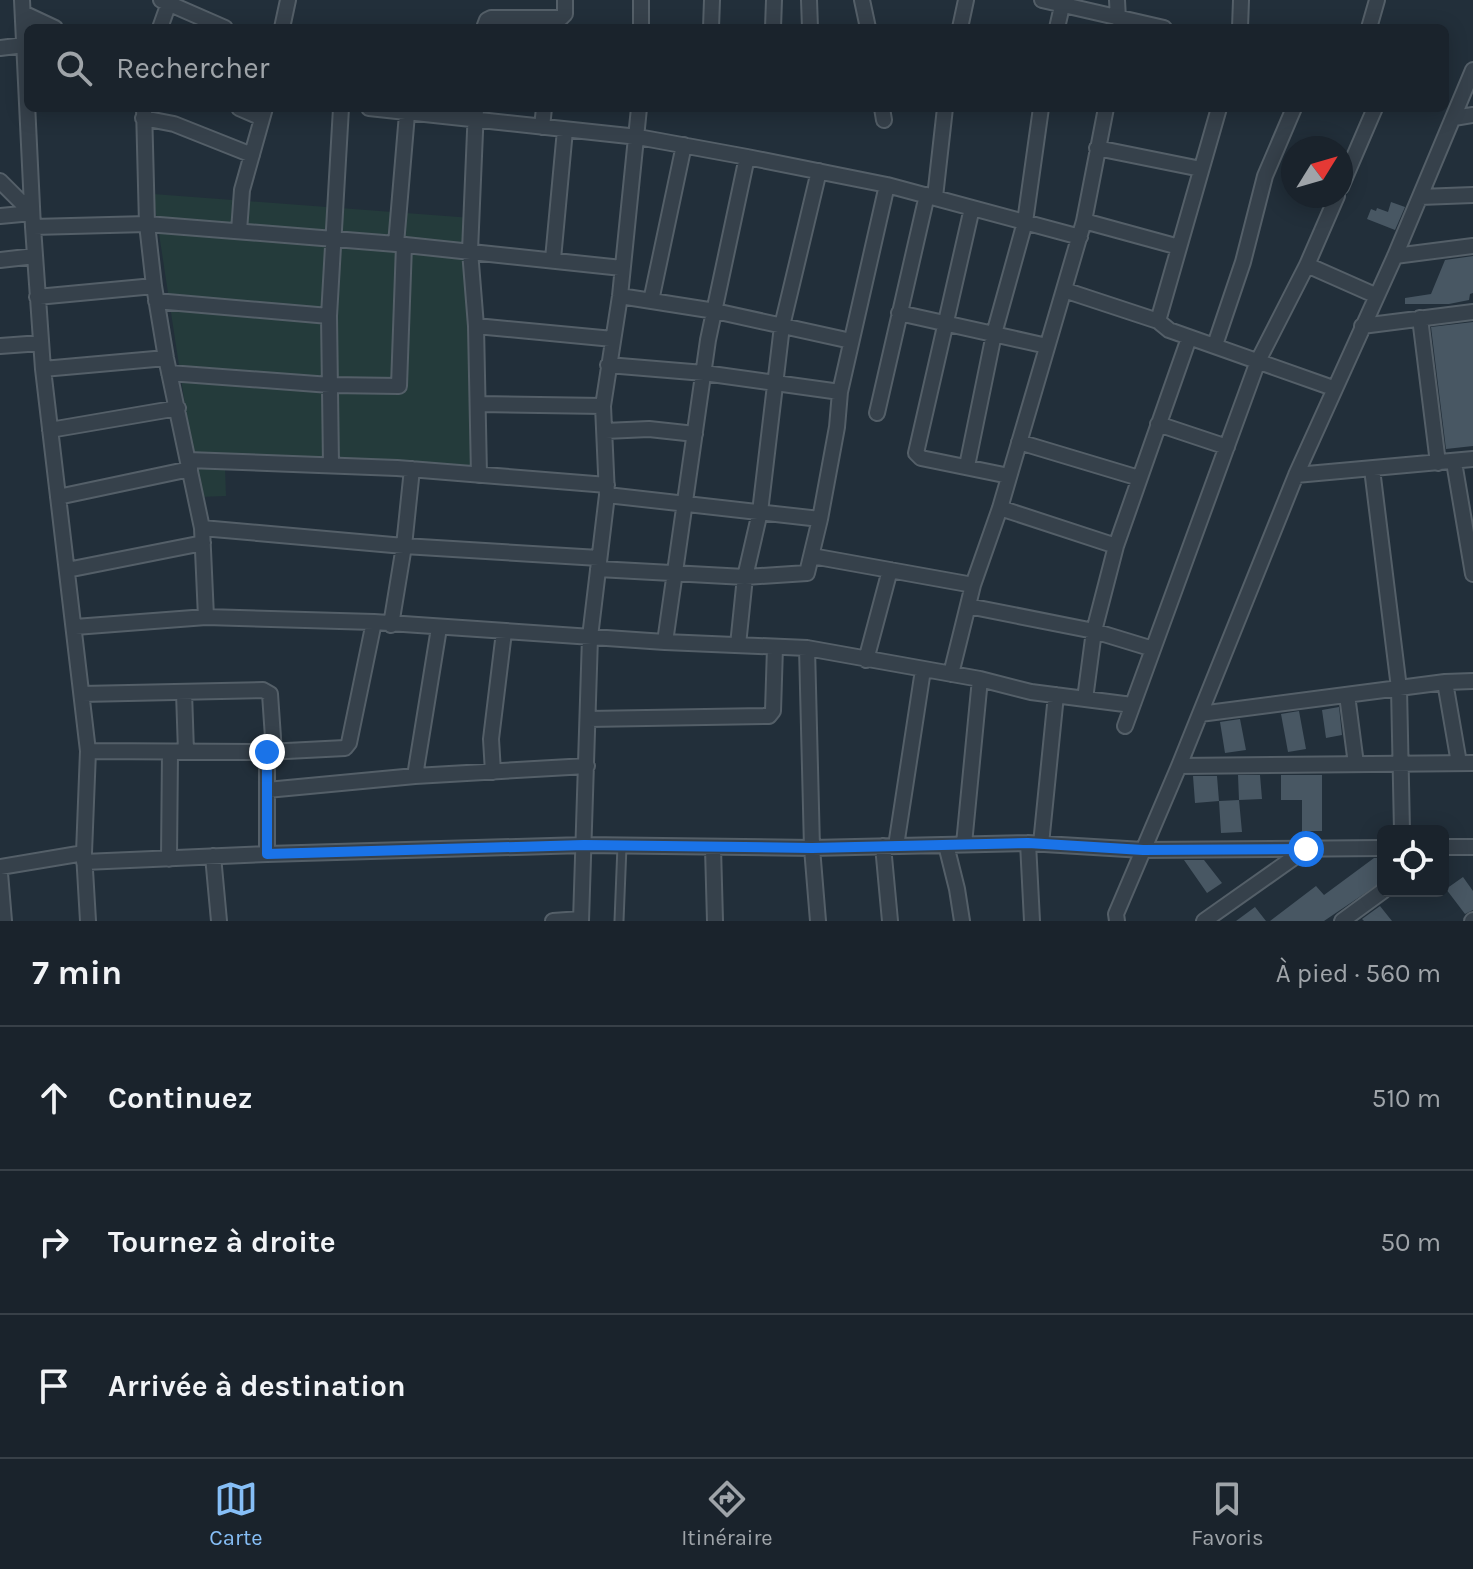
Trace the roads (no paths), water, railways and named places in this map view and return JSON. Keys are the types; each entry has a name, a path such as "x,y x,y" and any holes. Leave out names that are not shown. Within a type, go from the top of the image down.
{"street":[{"path":"283,24 288,0"},
{"path":"491,0 487,23 550,23 564,16 565,0"},
{"path":"641,0 641,24"},
{"path":"711,24 712,0"},
{"path":"773,24 774,0"},
{"path":"809,0 810,24"},
{"path":"862,0 867,24"},
{"path":"961,24 966,0"},
{"path":"1042,0 1123,23"},
{"path":"1117,0 1123,23"},
{"path":"1240,24 1241,0"},
{"path":"1370,24 1377,0"},
{"path":"161,24 167,1 216,24"},
{"path":"1058,24 1062,6"},
{"path":"22,7 49,24"},
{"path":"0,48 24,45 22,7"},
{"path":"1117,921 1116,914 1296,475 1395,256 1473,70"},
{"path":"1449,97 1462,102"},
{"path":"27,112 43,369 88,751 84,858 88,921"},
{"path":"331,465 329,316 341,112"},
{"path":"394,112 475,114 542,127 684,145 887,185 1080,237"},
{"path":"542,127 544,112"},
{"path":"553,921 581,920 590,637 607,490 603,406 620,296 639,112"},
{"path":"877,413 899,313 931,196 944,112"},
{"path":"967,466 994,334 1025,222 1040,112"},
{"path":"951,674 973,585 1000,508 1080,237 1105,112"},
{"path":"1158,321 1218,112"},
{"path":"1215,345 1243,262 1265,176 1292,112"},
{"path":"1353,159 1373,112"},
{"path":"206,617 203,535 155,294 147,224 143,113 252,155"},
{"path":"239,231 242,190 264,113"},
{"path":"43,369 168,365 330,385 399,386 400,244 407,114"},
{"path":"475,114 470,251 476,326 479,475"},
{"path":"1454,118 1473,115"},
{"path":"553,259 565,130"},
{"path":"651,301 684,145"},
{"path":"1097,148 1201,169"},
{"path":"665,642 704,373 747,157"},
{"path":"738,645 745,577 760,512 782,326 819,171"},
{"path":"0,181 32,220"},
{"path":"67,570 203,535 404,546 745,577 804,575 812,556 820,519 837,427 840,392 887,185"},
{"path":"1420,197 1473,195"},
{"path":"972,208 916,453 921,458 1009,476"},
{"path":"1125,726 1258,361 1307,265 1332,208"},
{"path":"0,216 332,238 622,268"},
{"path":"1084,221 1179,247"},
{"path":"1395,256 1473,246"},
{"path":"0,260 35,256"},
{"path":"1307,265 1377,296"},
{"path":"1064,290 1158,321 1169,330 1189,338 1333,388"},
{"path":"37,297 155,294 329,316"},
{"path":"620,296 715,311 851,341"},
{"path":"1362,326 1473,312"},
{"path":"899,313 1047,346"},
{"path":"1420,318 1438,463"},
{"path":"476,326 613,339"},
{"path":"1085,699 1094,631 1116,546 1189,338"},
{"path":"0,346 41,343"},
{"path":"608,365 704,373 840,392"},
{"path":"478,404 603,406"},
{"path":"50,430 178,408"},
{"path":"1158,424 1227,447"},
{"path":"605,431 649,429 695,434"},
{"path":"1019,442 1139,478"},
{"path":"1296,475 1473,459"},
{"path":"1454,462 1472,566"},
{"path":"58,497 189,464 331,465 479,475 607,490 684,504 820,519"},
{"path":"391,625 412,469"},
{"path":"1372,469 1399,688 1402,825"},
{"path":"1000,508 1116,546"},
{"path":"812,556 973,585"},
{"path":"866,660 890,570"},
{"path":"968,606 1094,631 1153,649"},
{"path":"75,627 206,617 374,622 665,642 807,648 980,679 1031,692 1132,705"},
{"path":"88,751 270,752 345,748 349,743 374,622"},
{"path":"415,776 439,628"},
{"path":"493,772 491,739 504,632"},
{"path":"588,719 769,716 773,711 775,647"},
{"path":"807,648 812,848 818,921"},
{"path":"890,921 889,846 923,670"},
{"path":"964,844 980,679"},
{"path":"1200,714 1473,681"},
{"path":"1179,766 1466,763 1445,682"},
{"path":"82,694 263,690 270,694 267,854"},
{"path":"184,692 186,752"},
{"path":"1032,921 1034,844 1056,695"},
{"path":"1347,695 1356,764"},
{"path":"169,859 170,752"},
{"path":"267,790 415,776 587,766"},
{"path":"4,921 0,870 84,858 169,859 584,845 812,848 1034,844 1143,850 1377,848"},
{"path":"946,845 962,921"},
{"path":"1449,848 1473,847"},
{"path":"713,848 715,921"},
{"path":"1204,921 1306,849"},
{"path":"213,856 219,921"},
{"path":"1342,921 1377,895"}],"lane":[{"path":"619,921 622,846"}]}
